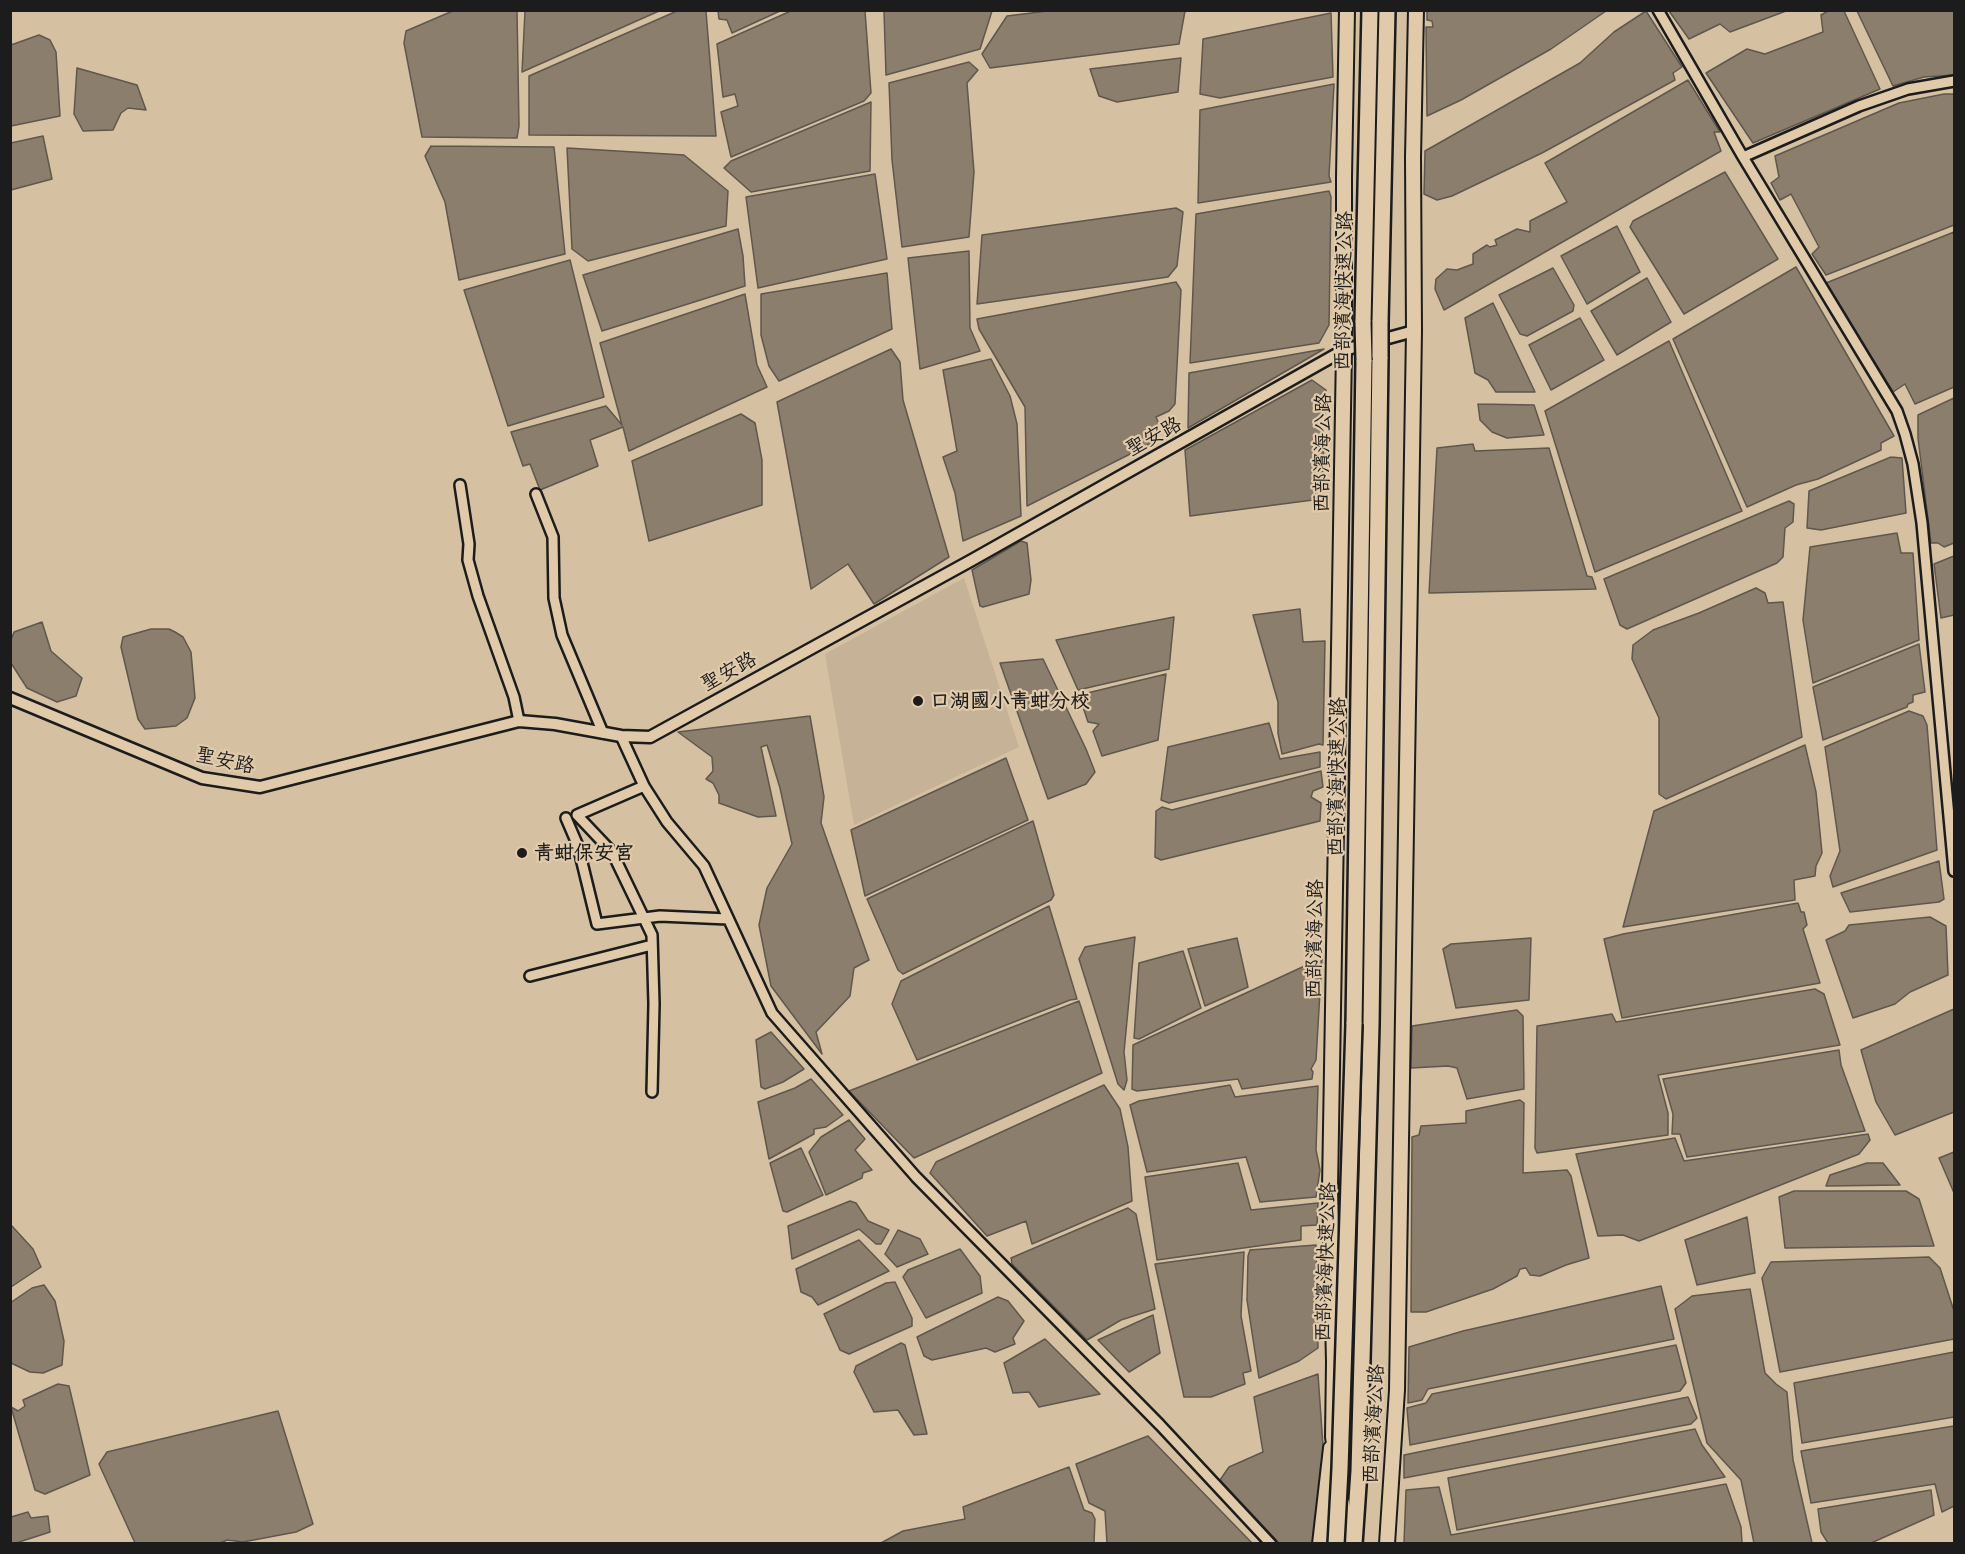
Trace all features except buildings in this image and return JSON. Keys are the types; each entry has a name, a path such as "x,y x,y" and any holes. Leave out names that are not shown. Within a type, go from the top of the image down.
{"highway":[{"name":"西部濱海快速公路","path":"1336,1544 1354,1024 1363,322 1370,10"},
{"name":"西部濱海快速公路","path":"1354,1544 1359,1471 1371,1026 1380,322 1387,10"}],"main road":[{"name":"西部濱海公路","path":"1347,10 1344,350 1330,1188 1334,1362 1333,1437 1348,1544"},
{"name":"西部濱海公路","path":"1387,1544 1397,1390 1414,331 1413,157 1416,10"},
{"path":"1320,1544 1333,1437"}],"street":[{"path":"1658,10 1743,157 1897,411 1905,434 1913,464 1922,523 1954,871"},
{"path":"1743,157 1859,106 1908,89 1954,81"},
{"name":"聖安路","path":"10,698 202,778 260,787 519,721 555,724 621,736 650,737 972,560 1344,350 1414,331"},
{"path":"460,485 469,544 468,560 514,698 519,721"},
{"path":"536,494 553,537 555,598 562,635 603,733"},
{"path":"621,736 644,786 667,822 704,866 771,1013 916,1177 1160,1425 1271,1544"},
{"path":"644,786 577,815 612,852 652,935 654,1014 652,1092"},
{"path":"566,818 578,846 597,924 643,917 728,919"},
{"path":"530,976 652,945"}],"shaded area":[{"path":"455,10 517,11 519,126 517,138 422,137 404,43 406,31"},
{"path":"525,10 659,11 522,72"},
{"path":"718,10 780,11 732,33 727,20 719,19"},
{"path":"793,10 865,11 871,93 864,101 731,157 721,112 738,106 735,94 723,97 717,44"},
{"path":"884,10 992,11 980,49 886,75"},
{"path":"1055,10 1185,11 1179,44 990,68 982,54 1007,16"},
{"path":"1427,10 1606,11 1551,49 1461,100 1427,116 1426,27 1433,27 1432,21 1427,20"},
{"path":"677,11 706,11 716,136 529,135 529,76"},
{"path":"1646,11 1682,67 1673,73 1675,80 1542,153 1452,196 1437,200 1424,194 1425,151 1580,63 1614,32"},
{"path":"1669,11 1786,11 1730,32 1720,24 1689,39"},
{"path":"1828,11 1844,11 1880,89 1753,143 1706,73 1747,49 1765,54 1823,32 1821,15"},
{"path":"1857,11 1954,11 1954,75 1924,77 1893,86"},
{"path":"1331,13 1333,77 1220,98 1200,94 1203,39"},
{"path":"39,35 50,40 56,52 60,116 11,126 11,45"},
{"path":"1181,58 1178,92 1117,102 1099,96 1090,69"},
{"path":"969,62 978,70 967,83 974,172 969,237 902,247 892,160 889,83"},
{"path":"77,68 137,85 146,110 128,108 121,113 113,130 83,131 74,114"},
{"path":"1688,80 1720,132 1714,132 1721,151 1444,310 1435,289 1436,279 1447,269 1457,270 1473,264 1473,254 1487,245 1490,247 1497,245 1495,240 1517,229 1530,232 1530,221 1567,202 1545,163"},
{"path":"1334,84 1329,176 1331,182 1198,203 1200,110"},
{"path":"1954,94 1954,225 1826,275 1812,254 1819,247 1791,194 1780,200 1771,183 1779,177 1775,156 1899,103"},
{"path":"871,102 870,171 751,192 724,168 731,161"},
{"path":"43,136 52,179 11,190 11,143"},
{"path":"431,146 554,147 565,254 459,280 445,202 425,156"},
{"path":"567,148 684,155 728,191 726,226 588,261 572,249"},
{"path":"1725,172 1778,259 1684,314 1630,227 1633,221"},
{"path":"875,174 887,259 758,288 746,197"},
{"path":"1329,191 1331,197 1329,325 1319,343 1190,363 1196,214"},
{"path":"1176,208 1183,212 1177,266 1168,277 977,304 982,235"},
{"path":"1617,226 1640,272 1587,304 1561,256"},
{"path":"738,229 745,286 602,331 583,275"},
{"path":"1954,232 1954,387 1915,404 1905,384 1893,392 1826,283"},
{"path":"969,251 970,328 980,351 920,369 908,258"},
{"path":"570,260 604,397 508,426 464,290"},
{"path":"1796,267 1894,436 1881,443 1881,450 1818,479 1796,485 1747,507 1673,339"},
{"path":"1553,268 1574,305 1573,311 1527,336 1520,334 1499,295"},
{"path":"887,273 892,329 779,381 769,366 761,335 761,294"},
{"path":"1647,278 1671,322 1617,355 1591,311"},
{"path":"1176,282 1181,290 1175,404 1169,411 1156,417 1159,424 1150,428 1152,443 1027,506 1025,407 979,329 977,319"},
{"path":"745,294 757,365 767,387 629,451 623,427 590,440 598,466 540,490 530,464 523,466 511,432 606,406 622,425 600,343"},
{"path":"1493,303 1535,392 1496,392 1488,380 1475,373 1465,318"},
{"path":"1580,318 1604,360 1551,390 1529,345"},
{"path":"1669,341 1742,511 1595,572 1545,411"},
{"path":"891,349 900,362 903,400 949,557 874,604 848,564 811,589 777,402"},
{"path":"1324,349 1188,428 1189,373"},
{"path":"991,359 1010,396 1017,424 1021,516 963,541 955,493 943,457 957,451 943,370"},
{"path":"1312,380 1326,390 1322,491 1313,500 1190,516 1185,450"},
{"path":"1954,398 1954,543 1944,547 1938,543 1931,543 1918,438 1918,415"},
{"path":"1478,404 1534,405 1544,435 1507,438 1492,432 1480,420"},
{"path":"741,414 755,423 762,460 762,505 649,541 632,461"},
{"path":"1473,444 1475,451 1549,448 1587,576 1592,577 1596,589 1429,593 1437,448"},
{"path":"1891,457 1902,458 1906,513 1821,530 1807,528 1809,491"},
{"path":"1789,501 1794,504 1793,522 1785,528 1783,557 1777,563 1627,629 1620,625 1604,579"},
{"path":"1897,533 1901,553 1913,553 1919,640 1813,683 1803,620 1810,547"},
{"path":"1021,541 1027,543 1031,580 1029,594 980,606 972,570"},
{"path":"1954,556 1954,615 1941,618 1934,564"},
{"name":"口湖國小青蚶分校","path":"964,578 1019,747 854,825 825,654"},
{"path":"1756,588 1765,593 1768,603 1783,602 1802,737 1666,799 1659,794 1659,718 1632,659 1633,645 1653,630"},
{"path":"1300,609 1303,642 1325,641 1323,745 1319,744 1282,754 1278,733 1278,702 1253,615"},
{"path":"1174,617 1169,669 1078,690 1056,640"},
{"path":"42,622 51,651 82,678 76,696 57,702 27,688 11,663 11,640 14,632"},
{"path":"151,629 169,629 183,637 191,652 195,698 187,718 176,726 145,729 138,719 121,647 123,637"},
{"path":"1919,644 1925,692 1913,695 1913,702 1907,707 1823,740 1813,687"},
{"path":"1043,659 1095,772 1086,784 1048,799 1000,663"},
{"path":"1166,674 1158,740 1102,756 1093,731 1099,724 1088,722 1079,695"},
{"path":"1909,711 1923,716 1927,725 1937,850 1833,887 1830,876 1840,851 1825,747"},
{"path":"810,716 824,797 821,823 869,960 854,968 850,996 816,1032 822,1054 771,986 759,925 767,888 792,844 780,788 767,745 761,747 776,816 758,817 719,803 719,795 713,783 706,779 713,771 712,757 678,732"},
{"path":"1269,723 1280,759 1320,752 1320,767 1169,803 1161,800 1168,747"},
{"path":"1805,745 1816,792 1822,853 1816,866 1815,876 1794,880 1795,900 1623,927 1654,811"},
{"path":"1006,758 1028,820 865,896 851,830"},
{"path":"1321,771 1323,787 1313,791 1311,797 1321,803 1320,821 1161,860 1155,857 1156,811 1162,807 1172,810"},
{"path":"1033,821 1054,895 1051,900 903,974 898,970 867,899"},
{"path":"1939,861 1944,899 1939,902 1850,912 1841,893"},
{"path":"1798,903 1801,912 1804,912 1807,925 1803,929 1820,983 1622,1018 1604,939"},
{"path":"1049,906 1077,999 917,1060 892,1004 901,981"},
{"path":"1930,917 1946,926 1948,975 1910,992 1895,1004 1853,1018 1826,940 1845,931 1849,925"},
{"path":"1135,937 1124,1052 1127,1080 1124,1090 1118,1084 1079,959 1085,947"},
{"path":"1237,938 1248,987 1205,1006 1188,949"},
{"path":"1531,938 1529,1000 1456,1008 1443,949 1451,944"},
{"path":"1183,951 1201,1008 1139,1039 1134,1038 1139,963"},
{"path":"1322,958 1316,1060 1311,1069 1312,1079 1242,1089 1238,1079 1137,1091 1132,1089 1133,1045"},
{"path":"1815,989 1824,994 1840,1045 1658,1075 1668,1113 1668,1135 1537,1153 1535,1148 1537,1026 1612,1014 1616,1022"},
{"path":"1079,1001 1102,1073 914,1158 849,1091"},
{"path":"1954,1009 1954,1112 1895,1135 1876,1102 1861,1050"},
{"path":"1517,1010 1523,1016 1524,1089 1467,1099 1457,1068 1448,1066 1411,1068 1412,1026"},
{"path":"771,1032 804,1069 783,1082 765,1089 761,1087 756,1040"},
{"path":"1839,1050 1841,1065 1865,1131 1687,1157 1680,1134 1672,1134 1673,1114 1663,1079"},
{"path":"811,1079 843,1115 826,1127 814,1129 814,1134 769,1159 758,1102 795,1088"},
{"path":"1104,1085 1120,1109 1128,1147 1132,1201 1032,1244 1026,1221 987,1236 930,1173 936,1162"},
{"path":"1230,1085 1235,1097 1318,1086 1316,1150 1320,1170 1316,1197 1260,1202 1246,1157 1147,1172 1130,1105 1139,1101"},
{"path":"1520,1100 1524,1103 1523,1173 1567,1170 1571,1176 1589,1258 1540,1276 1530,1275 1526,1268 1520,1269 1517,1276 1493,1289 1426,1312 1411,1312 1412,1137 1419,1135 1421,1126 1466,1123 1466,1111"},
{"path":"849,1120 865,1139 855,1150 872,1170 863,1173 862,1178 826,1195 809,1152 821,1137"},
{"path":"1868,1134 1870,1140 1859,1154 1639,1241 1623,1235 1598,1236 1576,1154 1675,1138 1684,1161"},
{"path":"801,1148 823,1195 787,1212 783,1211 770,1163"},
{"path":"1954,1152 1954,1193 1939,1158"},
{"path":"1238,1163 1251,1210 1318,1203 1317,1225 1301,1226 1301,1240 1157,1260 1145,1177"},
{"path":"1867,1163 1883,1163 1900,1185 1826,1186 1830,1175"},
{"path":"1794,1191 1906,1191 1919,1199 1934,1246 1785,1248 1779,1197"},
{"path":"850,1201 856,1203 868,1221 889,1230 881,1244 876,1244 859,1229 792,1259 788,1226"},
{"path":"1128,1208 1136,1214 1155,1309 1121,1320 1087,1340 1012,1264 1011,1258"},
{"path":"1747,1217 1755,1273 1697,1285 1685,1240"},
{"path":"11,1225 33,1249 41,1267 11,1287"},
{"path":"898,1230 920,1239 928,1254 897,1267 885,1254"},
{"path":"859,1240 889,1271 818,1305 812,1297 801,1292 796,1269"},
{"path":"1316,1245 1318,1348 1299,1361 1259,1378 1247,1300 1250,1250"},
{"path":"960,1249 980,1276 982,1293 926,1318 903,1277 908,1270"},
{"path":"1244,1252 1241,1316 1251,1371 1243,1373 1245,1384 1211,1397 1184,1397 1155,1264"},
{"path":"1929,1257 1940,1268 1954,1311 1954,1339 1780,1372 1762,1278 1771,1262"},
{"path":"895,1282 912,1318 912,1326 849,1354 840,1350 824,1314 886,1283"},
{"path":"44,1285 55,1301 64,1341 62,1365 43,1373 30,1372 11,1363 10,1303 32,1288"},
{"path":"1661,1286 1674,1339 1428,1389 1422,1400 1408,1403 1409,1347 1463,1331"},
{"path":"1750,1289 1765,1373 1787,1392 1793,1460 1812,1543 1754,1543 1741,1480 1707,1443 1675,1309 1692,1296"},
{"path":"998,1297 1008,1301 1024,1321 1013,1338 1015,1344 995,1352 986,1348 932,1360 924,1356 917,1337"},
{"path":"1153,1315 1160,1353 1129,1372 1098,1340"},
{"path":"1045,1339 1100,1394 1039,1407 1029,1392 1013,1393 1004,1363"},
{"path":"901,1343 905,1345 927,1434 914,1435 898,1410 874,1412 854,1372 856,1366"},
{"path":"1676,1345 1686,1383 1680,1391 1410,1445 1407,1408 1426,1403 1432,1394"},
{"path":"1954,1352 1954,1417 1802,1443 1794,1383"},
{"path":"1318,1374 1323,1446 1317,1543 1279,1543 1220,1480 1229,1467 1263,1452 1254,1397"},
{"path":"58,1384 69,1386 90,1475 45,1494 35,1490 11,1407 18,1411 25,1406 23,1400"},
{"path":"1688,1397 1697,1418 1691,1424 1404,1478 1404,1455"},
{"path":"278,1411 313,1524 296,1532 243,1542 227,1540 218,1544 135,1543 99,1464 107,1452"},
{"path":"1954,1426 1954,1506 1942,1512 1935,1484 1811,1503 1801,1451"},
{"path":"1695,1429 1702,1445 1725,1477 1457,1530 1448,1478"},
{"path":"1148,1436 1252,1543 1107,1543 1105,1511 1089,1503 1076,1464"},
{"path":"1069,1467 1084,1510 1092,1513 1095,1519 1094,1543 881,1543 903,1531 965,1519 963,1507"},
{"path":"1726,1484 1741,1527 1742,1543 1404,1543 1406,1490 1439,1487 1451,1535"},
{"path":"1931,1490 1934,1515 1871,1543 1828,1543 1821,1532 1818,1509"},
{"path":"28,1512 31,1518 48,1516 50,1532 11,1543 11,1517"}],"place":[{"name":"口湖國小青蚶分校","path":"918,701"},
{"name":"青蚶保安宮","path":"522,853"}]}
